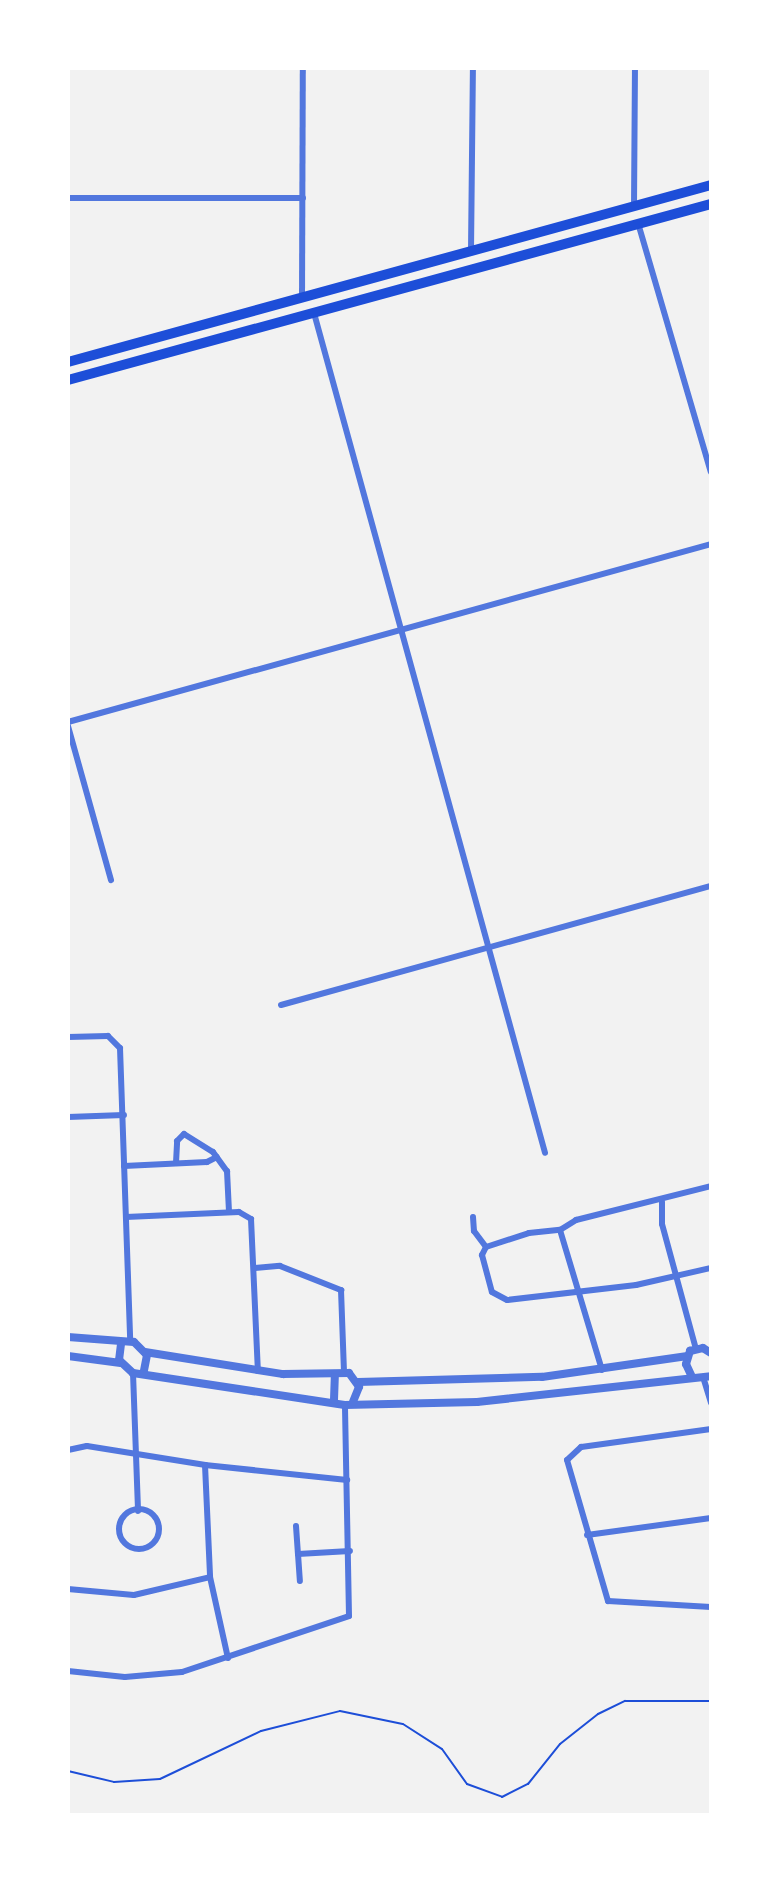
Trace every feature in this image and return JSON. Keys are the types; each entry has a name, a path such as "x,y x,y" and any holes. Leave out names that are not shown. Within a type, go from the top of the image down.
{"highway":[{"path":"68,362 711,185"},
{"path":"68,380 711,204"}],"street":[{"path":"302,298 303,68"},
{"path":"471,251 473,68"},
{"path":"634,207 635,68"},
{"path":"68,198 303,198"},
{"path":"638,223 711,472"},
{"path":"314,313 545,1153"},
{"path":"111,880 68,724 711,544"},
{"path":"281,1005 711,886"},
{"path":"68,1029 69,1037 116,1040 124,1115 126,1217 126,1342 121,1363"},
{"path":"68,1117 124,1115"},
{"path":"176,1163 177,1141 184,1134 217,1157 227,1171 229,1212"},
{"path":"124,1166 217,1157"},
{"path":"486,1247 559,1230 585,1217 646,1201 662,1202 711,1186"},
{"path":"662,1202 662,1224 696,1349"},
{"path":"126,1217 229,1212 251,1219 258,1371"},
{"path":"473,1217 474,1231 486,1247"},
{"path":"559,1230 602,1370"},
{"path":"486,1247 483,1259 498,1298 580,1294 711,1268"},
{"path":"255,1268 285,1267 341,1290 340,1375 334,1400"},
{"path":"68,1337 126,1342 145,1352 258,1371 340,1375 358,1382 513,1379 602,1370 687,1356 696,1349 711,1352"},
{"path":"144,1371 145,1352"},
{"path":"68,1356 121,1363 133,1373 138,1511"},
{"path":"687,1356 692,1377"},
{"path":"133,1373 144,1371 349,1403 477,1402 692,1377 707,1378 711,1403"},
{"path":"68,1671 146,1677 228,1658 349,1616 349,1403 358,1382"},
{"path":"711,1429 574,1450 568,1467 608,1601 711,1607"},
{"path":"69,1449 135,1451 205,1465 347,1480"},
{"path":"205,1465 210,1577 228,1658"},
{"path":"138,1511 156,1517 158,1537 151,1546 130,1547 121,1542 121,1517 138,1511"},
{"path":"587,1535 711,1518"},
{"path":"296,1526 300,1581"},
{"path":"298,1554 350,1551"},
{"path":"68,1589 134,1595 210,1577"}],"path":[{"path":"68,1771 114,1782 160,1779 283,1723 340,1711 403,1724 442,1749 467,1784 502,1797 528,1784 560,1744 585,1723 625,1701 711,1701"}]}
